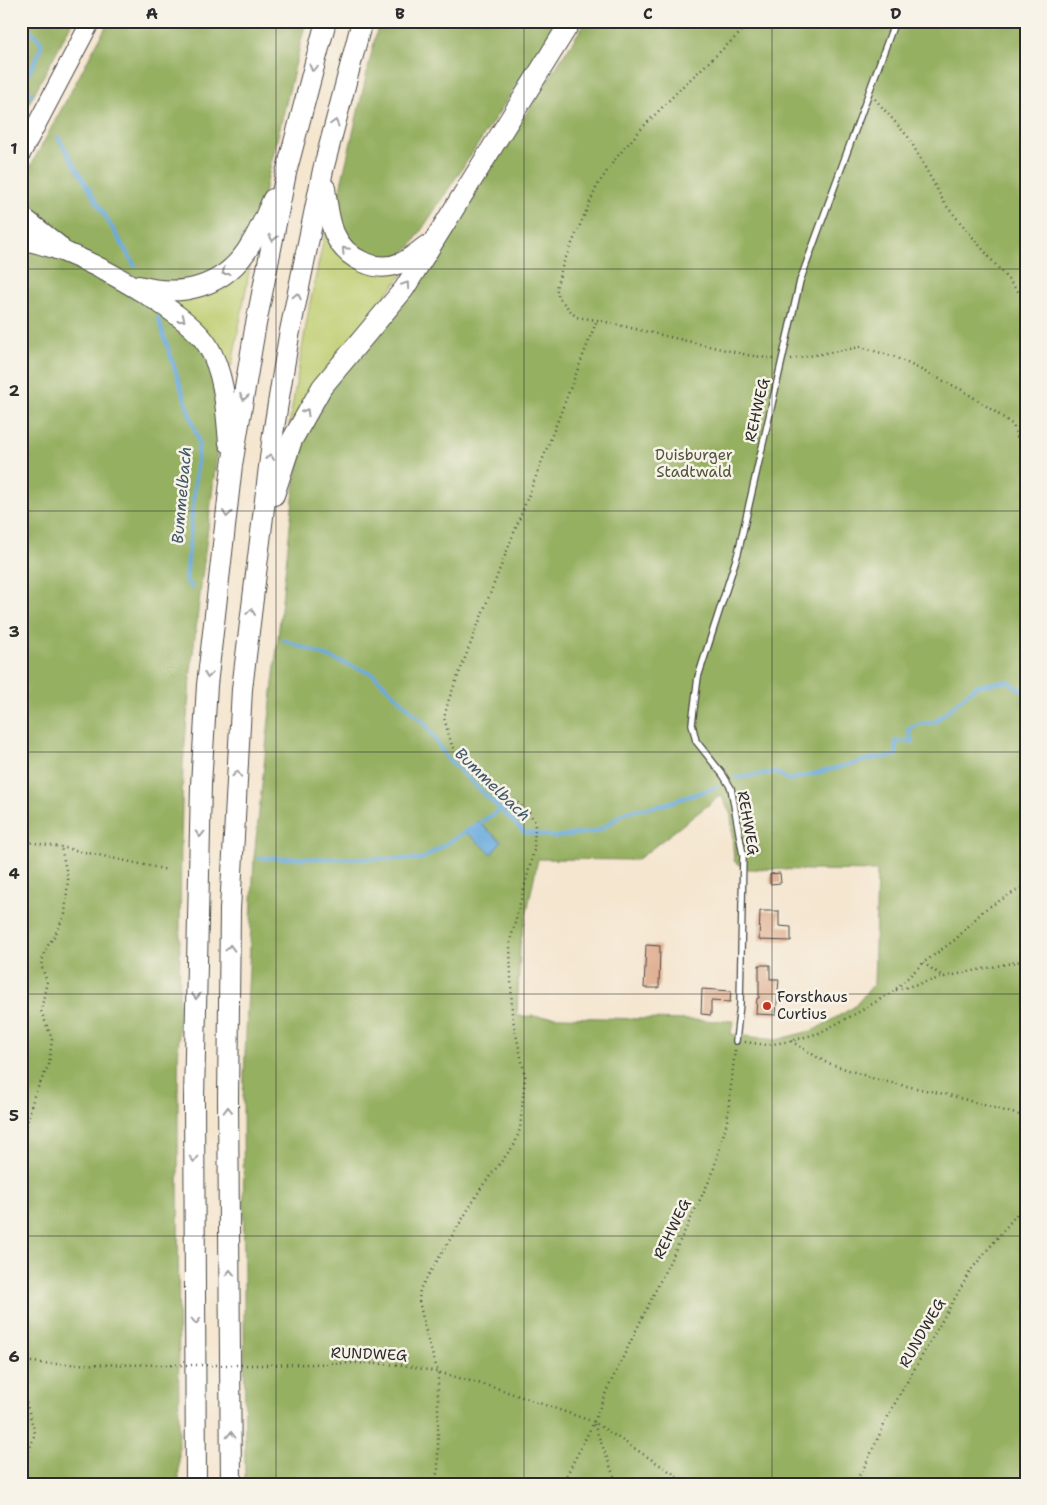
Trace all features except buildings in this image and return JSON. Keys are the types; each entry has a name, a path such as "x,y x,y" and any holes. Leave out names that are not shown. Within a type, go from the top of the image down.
{"highway":[{"path":"196,1484 194,1098 201,785 207,685 232,465 255,329 286,172 326,21"},
{"path":"232,1484 228,1109 230,910 242,689 273,434 289,336 323,170 362,21"},
{"path":"259,540 292,440 304,416 322,387 404,289 571,21"},
{"path":"323,170 329,221 339,245 351,257 373,267 388,266 404,262 433,241"},
{"path":"126,283 154,290 177,291 195,289 213,282 234,265 250,246 286,172"},
{"path":"21,216 69,253 126,283 168,309 189,325 207,345 217,366 223,390 232,465"},
{"path":"21,239 69,253"}],"main road":[{"path":"21,154 91,21"}],"lane":[{"name":"REHWEG","path":"736,1041 740,1004 743,855 731,788 696,741 692,724 698,677 738,554 800,281 895,21"}],"path":[{"path":"753,21 682,87 616,158 597,186 563,264 556,288 559,298 576,317 747,355 781,360 840,352 861,347 895,358 962,390 994,410 1013,425 1026,462"},
{"path":"869,92 909,138 945,204 1026,301"},
{"path":"434,1484 438,1470 438,1372 419,1302 420,1289 483,1185 515,1144 520,1129 525,1076 512,1015 510,942 534,850 535,822 529,812 485,781 452,746 444,718 448,698 596,320"},
{"path":"21,841 61,847 168,870"},
{"path":"21,1155 22,1142 34,1096 49,1064 52,1039 40,1011 47,981 41,965 45,950 55,936 65,914 68,879 61,847"},
{"path":"736,1041 767,1045 791,1041 819,1033 860,1012 894,990 923,963 956,939 984,910 1026,885"},
{"path":"894,990 944,977 1026,960"},
{"path":"923,963 944,977"},
{"name":"REHWEG","path":"562,1484 594,1422 606,1392 712,1175 727,1122 736,1041"},
{"path":"791,1041 825,1062 878,1080 948,1095 1026,1117"},
{"name":"RUNDWEG","path":"854,1484 866,1464 891,1410 971,1270 1026,1203"},
{"name":"RUNDWEG","path":"21,1361 52,1364 261,1365 358,1362 402,1365 438,1372 496,1388 594,1422 689,1484"},
{"path":"21,1394 26,1402 35,1433 21,1472"},
{"path":"594,1422 617,1484"}],"green space":[{"path":"21,21 73,21 21,118"},
{"path":"109,21 306,21 257,222 247,242 211,278 152,285 88,255 26,214 29,209 22,201 23,180"},
{"path":"379,21 559,21 411,246 402,254 374,260 346,242 337,220 340,189"},
{"name":"Duisburger Stadtwald","path":"586,21 1026,21 1026,1484 245,1484 243,1098 254,858 295,481 303,443 321,403 453,227","holes":["721,795 731,815 734,861 747,869 877,871 874,984 854,1007 814,1030 776,1040 731,1034 733,1021 517,1016 520,945 538,859 637,860"]},
{"path":"325,233 407,269 314,383 291,426 289,425 309,308"},
{"path":"21,246 62,259 159,310 203,349 212,370 219,436 191,670 183,766 178,1098 179,1484 21,1484"},
{"path":"248,263 250,267 232,365 228,369 169,296"}],"water":[{"path":"477,821 501,841 492,854 467,833"}],"waterway":[{"name":"Bummelbach","path":"29,29 41,41 41,49 24,83 32,96"},
{"name":"Bummelbach","path":"58,137 135,266"},
{"name":"Bummelbach","path":"158,318 199,442 186,580 192,588"},
{"name":"Bummelbach","path":"284,640 373,674 426,725 446,757 524,832 555,837 598,831 626,812 662,805 717,787"},
{"name":"Bummelbach","path":"736,778 775,772 789,780 875,758 896,756 896,741 913,742 908,729 920,724 935,722 976,686 1007,681 1026,693"},
{"path":"259,858 422,859 502,809"}],"place":[{"name":"Forsthaus Curtius","path":"767,1006"}]}
